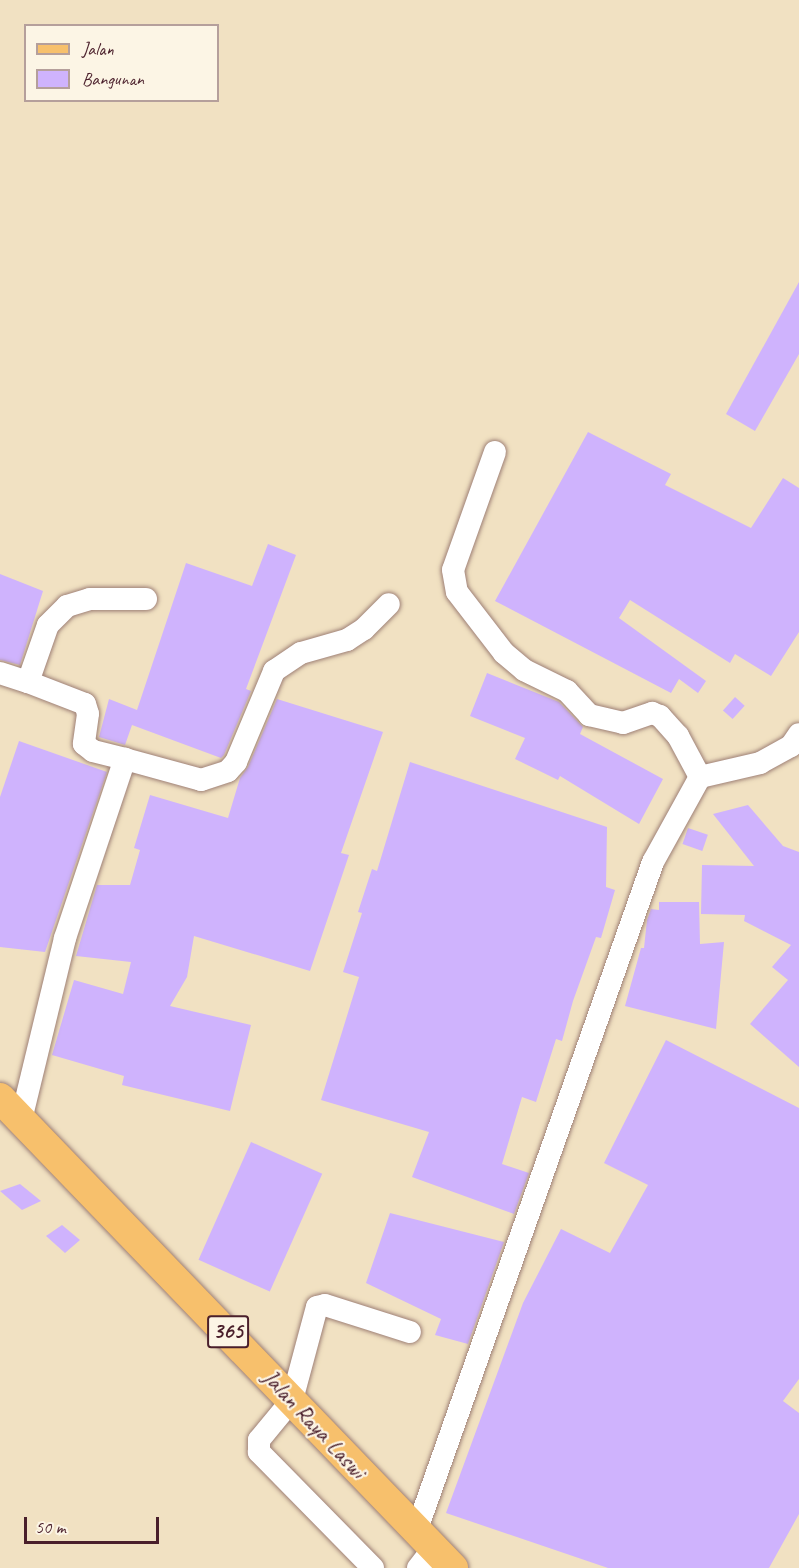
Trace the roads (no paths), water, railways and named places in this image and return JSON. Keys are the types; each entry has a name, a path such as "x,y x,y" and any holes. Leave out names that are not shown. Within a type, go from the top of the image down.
{"main road":[{"name":"Jalan Raya Laswi","path":"0,1098 292,1400 430,1554"}],"street":[{"path":"495,452 455,564 457,592 504,653 525,670 567,691 589,715 623,723 652,713 660,716 678,736 700,777"},
{"path":"28,682 48,625 67,606 90,599 146,599"},
{"path":"0,673 85,704 88,714 84,744 93,751 201,780 228,771 236,762 274,671 301,653 347,640 364,629 389,604"},
{"path":"430,1554 653,862 700,777 760,764 791,746 799,734"},
{"path":"21,1120 65,938 125,759"},
{"path":"373,1568 259,1452 263,1432 292,1400 317,1307 325,1305 410,1332"}]}
